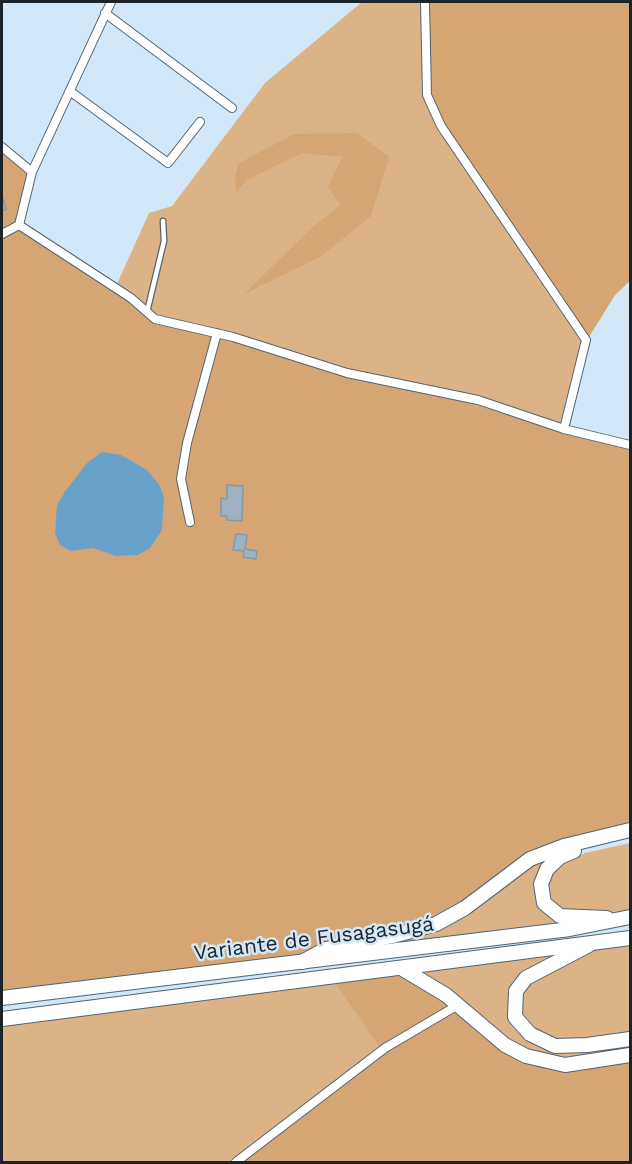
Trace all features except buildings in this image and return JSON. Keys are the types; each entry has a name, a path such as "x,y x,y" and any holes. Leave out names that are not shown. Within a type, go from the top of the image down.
{"main road":[{"path":"302,962 326,949 393,936 436,924 465,908 530,860 564,846 630,830"},
{"path":"630,837 584,848 560,857 547,869 541,884 544,903 560,916 630,917"},
{"name":"Variante de Fusagasugá","path":"2,998 570,929 630,917"},
{"path":"630,938 589,945 532,974 520,984 514,999 518,1022 538,1039 555,1046 566,1047 630,1039"},
{"name":"Variante de Fusagasugá","path":"2,1018 589,945"},
{"path":"401,968 419,977 458,1005 506,1045 540,1061 565,1065 630,1055"}],"street":[{"path":"2,234 19,225 32,172 111,2"},
{"path":"425,2 427,95 441,126 586,340 564,429"},
{"path":"105,14 232,108"},
{"path":"71,92 168,164 200,122"},
{"path":"2,147 32,172"},
{"path":"2,228 19,225 131,298 155,319 218,333 347,373 478,400 564,429 630,445"},
{"path":"190,522 181,479 187,443 218,333"},
{"path":"236,1162 385,1048 458,1005"}],"lane":[{"path":"147,312 164,241 163,221"}],"shaded area":[{"path":"362,2 421,2 423,95 438,129 581,341 562,424 478,396 349,370 235,333 157,316 134,295 117,284 149,213 172,206 265,83"},
{"path":"429,2 630,2 630,281 615,295 589,337 445,126 431,94"},
{"path":"357,133 389,157 371,216 320,257 244,294 314,226 340,205 328,187 342,157 302,153 247,180 236,192 235,177 239,163 294,134"},
{"path":"2,152 28,173 24,223 129,301 153,322 233,341 349,377 470,403 565,433 630,449 630,824 527,854 448,912 418,924 323,943 298,956 2,992"},
{"path":"630,843 630,911 588,913 562,910 550,900 547,884 557,867 585,853"},
{"path":"584,844 542,866 535,885 540,907 547,915 568,924 367,947 438,930 468,912 533,864"},
{"path":"630,944 630,1033 566,1041 549,1038 534,1030 523,1019 521,1010 523,992 531,983 590,951"},
{"path":"556,955 523,973 511,987 508,1011 512,1026 526,1040 544,1049 565,1053 630,1045 630,1049 565,1059 528,1051 509,1040 450,990 422,971"},
{"path":"400,974 523,1061 540,1067 630,1162 384,1052 380,1047 229,1162 2,1162 2,1024"},
{"path":"400,974 443,1001 523,1061 566,1071 630,1061 630,1162 242,1162 384,1053 335,983"}],"water":[{"path":"102,452 121,455 147,470 160,486 164,497 162,530 150,548 138,555 116,556 93,548 71,551 60,545 55,533 57,506 64,493 87,463"}]}
